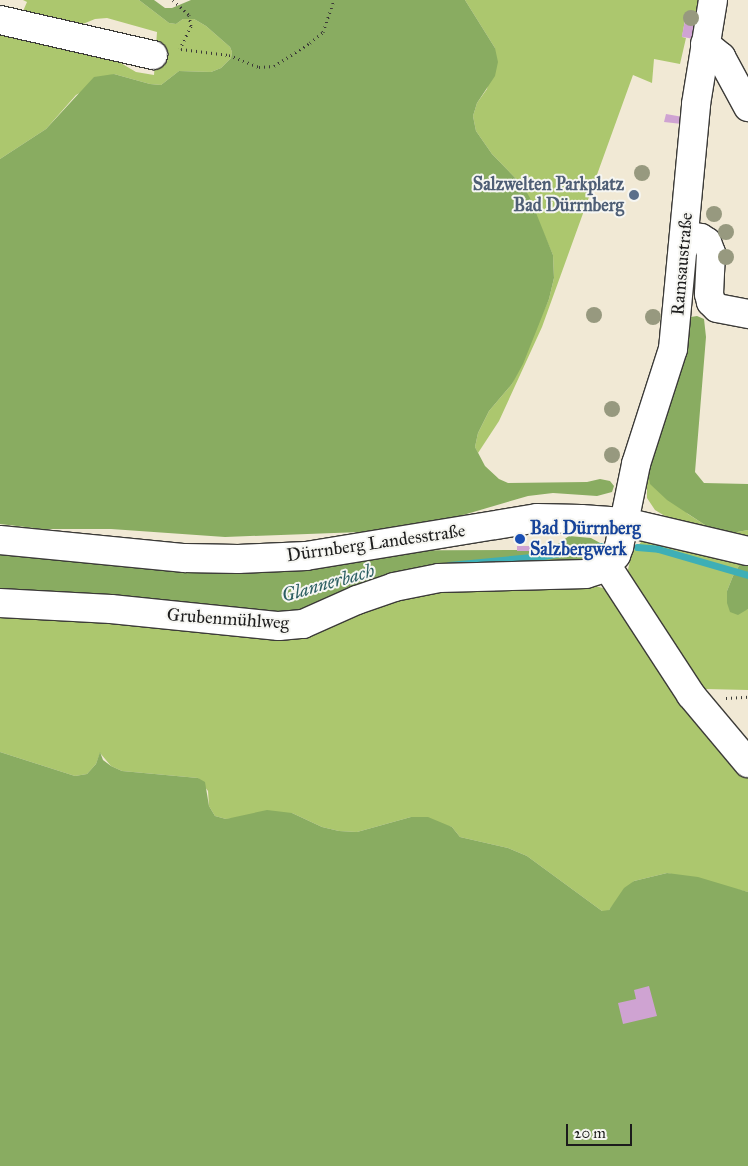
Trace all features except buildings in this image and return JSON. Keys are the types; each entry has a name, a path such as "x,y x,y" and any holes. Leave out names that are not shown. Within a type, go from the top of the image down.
{"street":[{"name":"Ramsaustraße","path":"624,522 636,464 673,349 696,104 713,0"},
{"path":"0,20 153,55"},
{"path":"706,44 721,57 748,107"},
{"path":"685,235 701,238 707,242 711,253 710,302 717,308 748,314"},
{"name":"Dürrnberg Landesstraße","path":"0,540 185,558 238,559 306,556 537,518 624,522 748,551"},
{"path":"624,522 616,555 606,566 691,695 748,763"},
{"name":"Grubenmühlweg","path":"0,603 110,609 278,626 304,624 357,600 394,587 438,578 586,574 606,566"}],"path":[{"path":"153,55 173,53 181,49 229,55 259,67 274,66 310,43 323,32 334,0"},
{"path":"176,1 189,15 192,26 181,49"},
{"path":"722,698 748,697"}],"green space":[{"path":"23,0 139,0 169,23 176,24 183,19 194,19 206,26 230,47 232,52 231,58 221,68 211,72 179,71 161,85 150,84 114,74 76,95 46,129 0,159 0,26 114,59 136,72 154,75 157,32 107,18 95,19 78,26 20,18 27,2"},
{"path":"139,0 154,0 165,8 172,8 191,0 465,0 495,48 498,62 495,76 477,103 473,116 476,131 492,154 523,186 530,198 553,255 554,278 549,299 523,364 512,384 489,411 478,433 475,447 485,466 499,479 508,483 587,482 600,479 610,481 614,486 612,492 597,496 553,493 528,496 446,520 361,532 225,537 111,529 42,529 0,524 0,159 46,129 94,77 114,74 150,84 161,85 179,71 211,72 221,68 231,58 232,52 230,47 206,26 194,19 183,19 176,24 169,23"},
{"path":"465,0 705,0 701,23 685,20 682,37 686,38 680,64 654,59 652,83 633,75 542,327 499,421 478,453 475,447 478,433 489,411 512,384 549,299 554,278 553,255 523,186 492,154 476,131 473,116 477,103 487,89 495,48"},
{"path":"697,316 704,319 706,337 695,472 704,483 748,484 748,530 727,534 708,527 667,500 650,484 647,467 688,323 691,317"},
{"path":"647,467 688,514 708,527 727,534 748,530 748,540 677,520 655,510 647,498"},
{"path":"569,536 591,538 602,544 601,557 295,618 0,596 0,552 521,550 552,548"},
{"path":"643,540 740,564 727,591 744,610 748,609 748,690 705,689 694,684 627,574 632,552"},
{"path":"740,564 748,566 748,609 738,615 730,612 727,603 727,591"},
{"path":"589,584 609,590 748,776 748,892 667,873 634,881 608,911 602,911 527,856 508,848 460,837 452,827 411,817 357,832 339,831 322,827 292,813 226,819 215,816 209,806 208,791 198,778 122,771 111,766 100,753 96,764 87,774 75,776 0,752 0,607"},
{"path":"0,752 75,776 87,774 96,764 100,752 103,760 122,771 198,778 205,782 209,806 215,816 226,819 267,810 292,813 322,827 339,831 357,832 411,817 428,817 452,827 460,837 508,848 527,856 602,911 609,910 624,888 634,881 667,873 698,877 748,892 748,1166 0,1166"}],"waterway":[{"name":"Glannerbach","path":"449,565 543,556 601,546"},
{"name":"Glannerbach","path":"637,547 658,549 748,575"}],"place":[{"name":"Salzwelten Parkplatz Bad Dürrnberg","path":"634,195"},
{"name":"Bad Dürrnberg Salzbergwerk","path":"520,539"}]}
